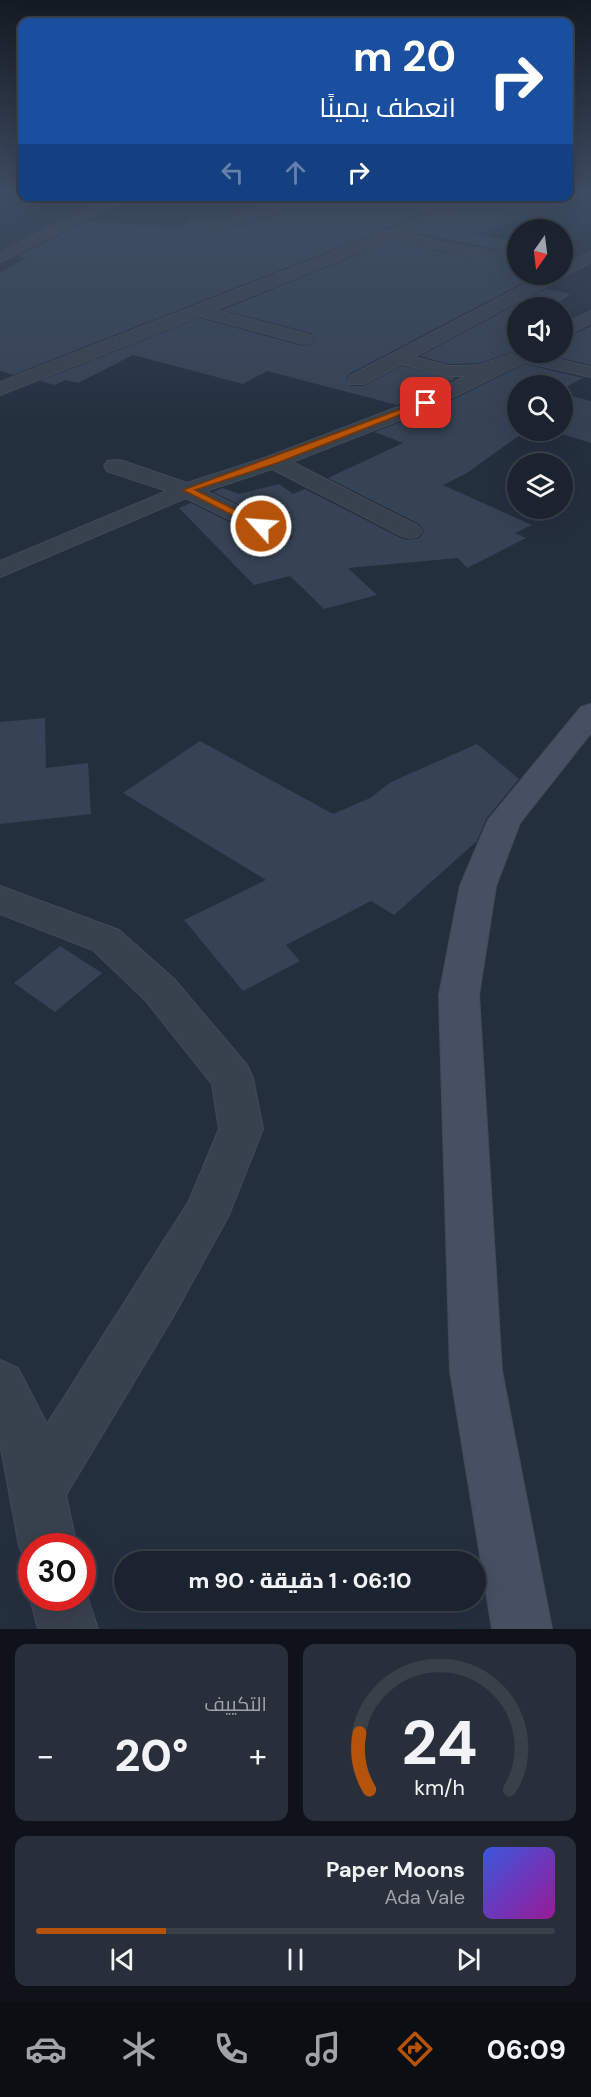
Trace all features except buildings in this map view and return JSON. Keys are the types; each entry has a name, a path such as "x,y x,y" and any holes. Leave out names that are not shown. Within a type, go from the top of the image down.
{"main road":[{"path":"522,1629 476,1371 459,995 478,886 505,820 591,713"}],"street":[{"path":"0,389 306,268"},
{"path":"357,380 536,285"},
{"path":"197,310 304,339"},
{"path":"573,327 591,316"},
{"path":"398,358 449,371 481,369 507,361"},
{"path":"0,570 187,490 274,461 426,403 510,363"},
{"path":"557,363 591,372"},
{"path":"274,461 410,531"},
{"path":"115,466 187,490 279,536"},
{"path":"0,899 27,912 106,940 160,990 232,1078 241,1130 206,1215 150,1310 37,1490"},
{"path":"0,1386 27,1441 45,1533"},
{"path":"63,1611 68,1629"}],"route":[{"path":"261,526 187,490 274,461 426,403"}]}
